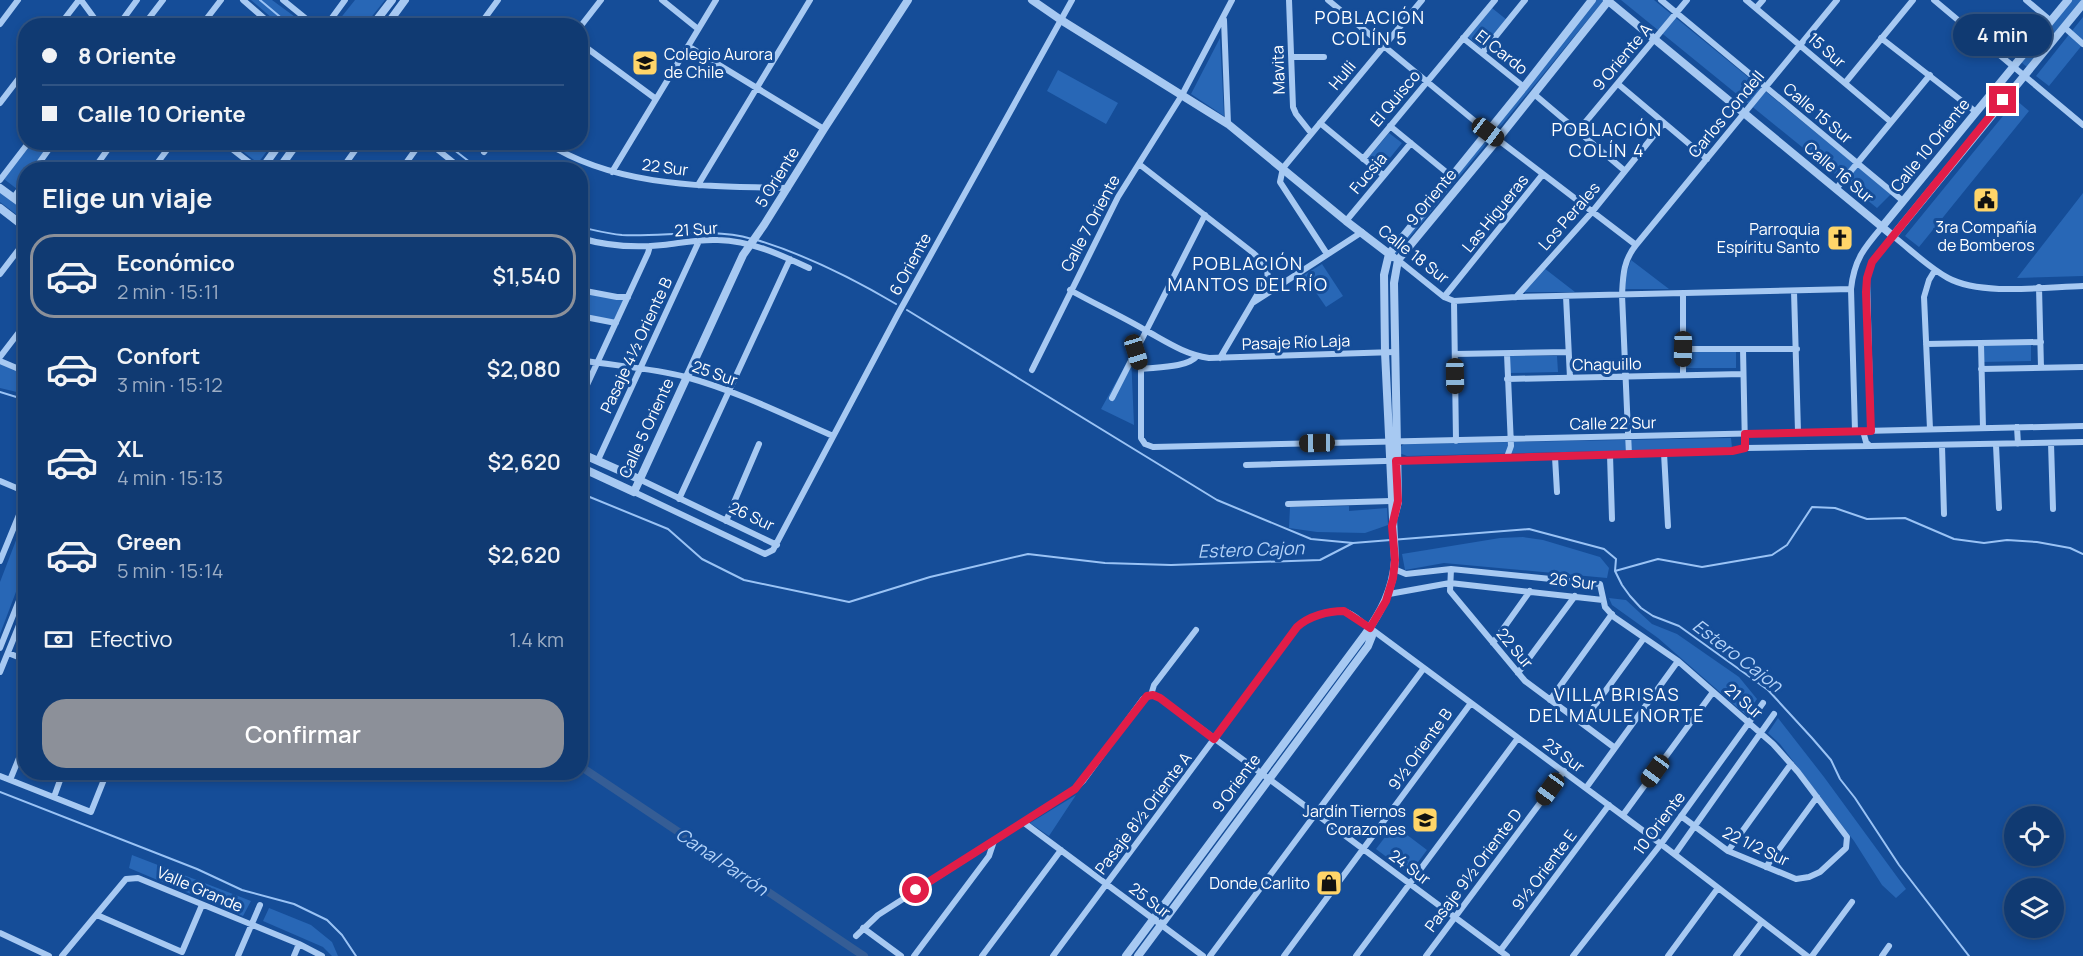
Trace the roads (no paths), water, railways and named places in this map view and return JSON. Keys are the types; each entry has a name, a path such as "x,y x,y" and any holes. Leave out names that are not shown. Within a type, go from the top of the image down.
{"street":[{"path":"0,24 18,0"},
{"path":"65,18 80,0 94,18"},
{"path":"124,18 137,0"},
{"path":"149,18 163,0"},
{"path":"207,18 220,0"},
{"path":"243,0 259,18"},
{"path":"332,18 345,0"},
{"path":"378,18 392,0"},
{"path":"392,18 405,0"},
{"path":"485,18 498,0"},
{"path":"587,18 601,0"},
{"path":"662,0 698,29"},
{"path":"612,172 716,0"},
{"path":"698,185 810,0"},
{"name":"5 Oriente","path":"686,377 740,260 908,0"},
{"name":"Calle 18 Sur","path":"1032,0 1228,124 1346,221 1444,297 1454,301 1516,297 1851,289"},
{"name":"6 Oriente","path":"777,545 898,314 1072,0"},
{"path":"1182,94 1232,0"},
{"name":"Mavita","path":"1289,0 1293,107 1311,133"},
{"path":"1328,0 1488,132 1635,245"},
{"path":"1336,6 1341,0"},
{"name":"Hulli","path":"1283,168 1422,0"},
{"name":"El Quisco","path":"1363,159 1495,0"},
{"path":"1483,52 1525,0"},
{"name":"9 Oriente","path":"1392,526 1398,501 1388,442 1384,352 1384,275 1389,254 1592,0"},
{"name":"9 Oriente","path":"1126,956 1157,922 1265,776 1370,628 1389,594 1394,569 1391,501 1393,461 1398,442 1394,283 1398,260 1608,0"},
{"name":"Calle 16 Sur","path":"1608,0 1935,270 1956,282 1975,287 2083,286"},
{"name":"Calle 15 Sur","path":"1661,0 1903,201"},
{"name":"9 Oriente A","path":"1578,131 1687,0"},
{"name":"15 Sur","path":"1746,0 1891,122"},
{"path":"1756,8 1763,0"},
{"name":"Carlos Condell","path":"1629,454 1622,295 1624,265 1635,245 1837,0"},
{"path":"1845,83 1913,0"},
{"path":"1934,0 2083,125"},
{"path":"2026,0 2051,21"},
{"name":"Calle 10 Oriente","path":"1855,431 1851,289 1856,263 1861,252 2068,0"},
{"path":"286,1 306,18"},
{"name":"Calle 10 Oriente","path":"1867,431 1867,278 1872,262 2083,4"},
{"path":"1224,17 1228,124"},
{"path":"2064,27 2083,44"},
{"name":"El Cardo","path":"1463,38 1524,87"},
{"path":"1881,38 1976,112"},
{"path":"688,46 824,129"},
{"path":"588,49 656,99"},
{"path":"1292,57 1324,57"},
{"path":"1539,67 1548,76"},
{"path":"1836,189 1929,75"},
{"path":"0,103 18,79"},
{"path":"1618,84 1707,159"},
{"name":"Calle 7 Oriente","path":"1032,370 1118,197 1182,94"},
{"path":"1534,94 1625,171"},
{"path":"1320,123 1383,175"},
{"name":"Los Perales","path":"1516,297 1592,212 1663,124"},
{"path":"1390,126 1451,177"},
{"name":"Fucsia","path":"1346,221 1411,143"},
{"path":"0,180 23,150"},
{"path":"234,150 249,162"},
{"path":"436,150 449,162"},
{"name":"22 Sur","path":"558,150 586,162"},
{"name":"22 Sur","path":"588,163 612,172 698,185 788,188"},
{"path":"1139,164 1252,252 1266,266 1267,278 1220,358"},
{"path":"1283,168 1280,182 1326,254"},
{"name":"Las Higueras","path":"1444,297 1543,174"},
{"path":"0,188 18,201"},
{"path":"13,198 18,191"},
{"path":"1438,194 1446,201"},
{"path":"0,208 18,222"},
{"path":"1112,398 1205,215"},
{"path":"1252,303 1362,232"},
{"name":"21 Sur","path":"588,240 615,245 650,246 715,240 753,241 809,268"},
{"name":"Pasaje 4½ Oriente B","path":"598,460 699,241"},
{"path":"588,383 650,246"},
{"path":"0,274 18,250"},
{"path":"679,498 790,259"},
{"path":"1930,429 1924,297 1935,270"},
{"path":"2039,287 2041,368"},
{"path":"1070,290 1146,330 1168,345 1197,356 1186,364 1141,369 1136,352"},
{"path":"1794,291 1798,432"},
{"path":"588,292 628,297"},
{"path":"1683,293 1683,375"},
{"path":"1566,296 1569,378"},
{"path":"1454,301 1456,441"},
{"path":"588,318 616,323"},
{"path":"1852,330 1867,328"},
{"path":"18,334 0,359 18,368"},
{"path":"1926,344 2041,342"},
{"path":"1981,344 1983,428"},
{"path":"1683,349 1797,349"},
{"path":"1743,349 1745,448"},
{"name":"Pasaje Río Laja","path":"1197,356 1220,358 1395,352"},
{"path":"1455,354 1568,352"},
{"path":"1507,354 1511,446 1507,457"},
{"name":"25 Sur","path":"588,361 686,377 729,392 833,436"},
{"path":"1981,369 2083,367"},
{"name":"Calle 22 Sur","path":"1141,369 1141,438 1145,444 1153,447 2083,426"},
{"name":"Chaguillo","path":"1507,379 1743,374"},
{"name":"Calle 5 Oriente","path":"634,492 686,377"},
{"path":"2017,428 2018,444"},
{"path":"1867,431 1866,442 1870,446"},
{"path":"1246,465 1556,457 1732,451 1745,448 2083,442"},
{"path":"2051,443 2053,509"},
{"path":"726,521 759,444"},
{"path":"1996,445 1999,507"},
{"path":"1942,446 1944,514"},
{"path":"1664,453 1668,526"},
{"path":"1610,455 1612,519"},
{"name":"26 Sur","path":"588,456 777,545 769,554 765,554 588,471"},
{"path":"1556,457 1557,492"},
{"path":"0,481 18,489"},
{"path":"1287,504 1391,501"},
{"path":"0,561 18,517"},
{"path":"1450,583 1451,568"},
{"name":"26 Sur","path":"1389,594 1450,583 1604,600 1600,584 1451,568 1406,574 1394,569"},
{"name":"22 Sur","path":"1450,583 1450,591 1524,681 1615,748"},
{"path":"1493,643 1530,591"},
{"path":"1518,673 1575,596"},
{"name":"21 Sur","path":"1604,600 1605,607 1612,614 1678,661 1761,733 1791,764 1847,837 1848,843"},
{"path":"0,648 18,603"},
{"name":"23 Sur","path":"1297,627 1313,617 1339,611 1349,613 1675,854 1807,956"},
{"path":"1550,700 1612,614"},
{"name":"Pasaje 8½ Oriente A","path":"1053,956 1297,627"},
{"path":"0,672 18,628"},
{"path":"856,936 878,915 1079,785 1143,699 1151,695 1155,686 1196,630"},
{"path":"1582,723 1644,638"},
{"path":"8,653 18,657"},
{"path":"1586,788 1678,661"},
{"path":"1210,956 1424,668"},
{"path":"1623,816 1713,692"},
{"name":"24 Sur","path":"1151,695 1160,698 1507,956"},
{"name":"9½ Oriente B","path":"1284,956 1471,703"},
{"name":"10 Oriente","path":"1573,956 1661,844 1763,703"},
{"name":"10 Oriente","path":"1675,854 1774,714"},
{"path":"1356,956 1518,738"},
{"path":"10,780 18,760"},
{"path":"1728,851 1791,764"},
{"name":"Pasaje 9½ Oriente D","path":"1426,956 1564,771"},
{"path":"0,776 91,812 104,780"},
{"path":"54,797 60,780"},
{"path":"1766,867 1817,797"},
{"name":"9½ Oriente E","path":"1500,951 1609,805"},
{"name":"22 1/2 Sur","path":"1681,816 1728,851 1796,879 1820,872 1846,848 1848,843"},
{"name":"25 Sur","path":"1023,822 1203,956"},
{"path":"914,956 989,856 994,841"},
{"path":"982,956 1061,850"},
{"name":"Valle Grande","path":"62,956 126,879 138,878 322,956"},
{"path":"1668,956 1718,888"},
{"path":"1812,956 1852,902"},
{"path":"97,915 182,952 202,905"},
{"path":"238,956 260,905"},
{"name":"9 Oriente","path":"1138,956 1157,922"},
{"path":"1736,956 1761,922"},
{"path":"863,928 901,956"},
{"path":"0,933 49,956"},
{"path":"294,956 299,945"},
{"path":"1882,956 1889,946"}],"waterway":[{"path":"260,0 281,18"},
{"path":"454,150 470,162"},
{"path":"588,229 622,235 704,233 736,235 752,239"},
{"path":"757,240 828,268 896,304"},
{"path":"907,310 1217,500 1311,539 1353,543"},
{"name":"Estero Cajon","path":"0,392 18,398"},
{"name":"Estero Cajon","path":"588,496 668,529 702,559 744,580 849,602 930,577 1028,554 1105,563 1171,565 1320,560 1353,543 1529,529 1604,549 1616,559 1615,571 1622,585 1641,608 1653,616 1679,626 1768,690 1812,738 1831,760 1840,779 1899,865 1969,956"},
{"path":"1615,571 1658,559 1702,567 1772,555 1787,545 1812,507 1835,508 1867,519 1905,518 1954,539 1984,543 2007,540 2037,542 2070,548 2083,554"},
{"name":"Canal Parrón","path":"588,771 864,956"},
{"path":"0,792 197,869 242,890 294,904 327,920 342,935 356,956"}],"place":[{"name":"Colegio Aurora de Chile","path":"645,63"},
{"name":"3ra Compañía de Bomberos","path":"1986,200"},
{"name":"Parroquia Espíritu Santo","path":"1840,238"},
{"name":"Jardín Tiernos Corazones","path":"1425,820"},
{"name":"Donde Carlito","path":"1329,883"}],"district":[{"name":"POBLACIÓN COLÍN 5","path":"1370,27"},
{"name":"POBLACIÓN COLÍN 4","path":"1607,139"},
{"name":"POBLACIÓN MANTOS DEL RÍO","path":"1248,273"},
{"name":"VILLA BRISAS DEL MAULE NORTE","path":"1617,704"}]}
